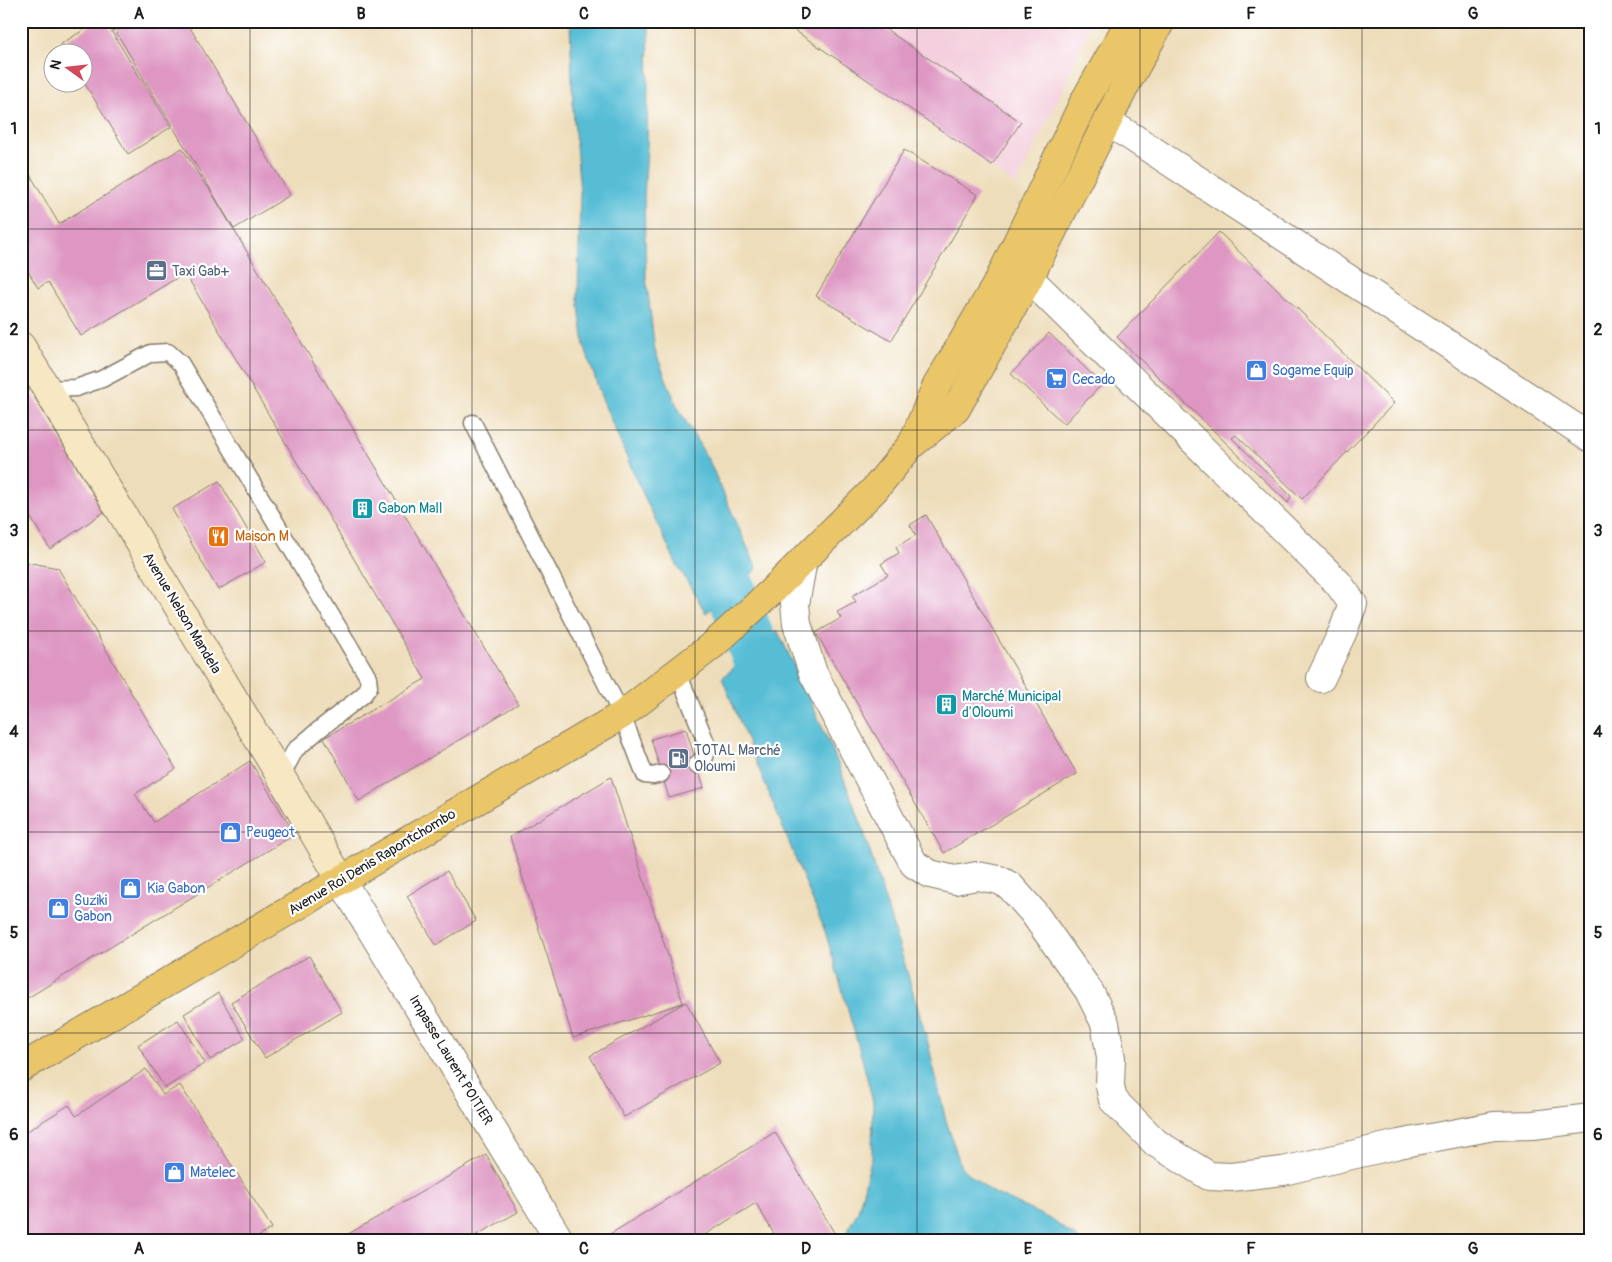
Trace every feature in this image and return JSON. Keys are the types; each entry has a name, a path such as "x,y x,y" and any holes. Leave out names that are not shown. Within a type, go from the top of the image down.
{"main road":[{"path":"911,445 936,388 999,280 1084,102 1130,21"},
{"path":"911,445 956,409 1029,278 1126,84 1161,21"},
{"name":"Avenue Nelson Mandela","path":"21,346 281,776 341,880"},
{"name":"Avenue Roi Denis Rapontchombo","path":"21,1068 622,715 714,644 771,592 875,489 911,445"}],"street":[{"path":"1107,122 1591,438"},
{"path":"1029,278 1338,583 1353,604 1343,631 1321,678"},
{"path":"803,560 795,604 797,624 813,673 914,864 930,874 955,880 977,876 999,880 1010,886 1033,912 1089,991 1105,1023 1111,1058 1110,1086 1112,1100 1156,1143 1209,1176 1231,1177 1283,1171 1399,1144 1494,1126 1533,1125 1591,1118"},
{"name":"Impasse Laurent POITIER","path":"341,880 560,1241"}],"lane":[{"path":"47,390 76,388 102,379 151,353 168,352 181,364 368,677 369,688 363,695 320,728 296,750 281,776"},
{"path":"473,423 622,715 645,774 653,776 661,774"},
{"path":"678,673 708,746 705,757 696,765"}],"shaded area":[{"path":"782,21 1090,21 1090,24 1062,91 1016,185"}],"water":[{"path":"570,21 649,21 647,147 644,197 646,277 655,351 677,406 710,463 757,569 706,613 676,563 636,479 602,399 584,345 578,298 580,192 573,109"},
{"path":"777,630 835,756 862,826 928,1043 945,1117 961,1167 990,1191 1052,1220 1081,1241 849,1241 846,1233 858,1211 872,1156 873,1102 825,931 722,678"}],"building":[{"path":"98,21 105,21 171,127 128,154 90,92 92,92 92,42 64,42"},
{"path":"108,21 130,21 113,31"},
{"path":"133,21 186,21 290,195 234,229 116,32"},
{"path":"786,21 874,21 1021,122 992,165 784,23"},
{"name":"Gabon Mall","path":"182,148 207,185 518,704 359,801 324,738 425,679 185,273 81,336 48,282 38,288 21,259 21,159 59,224"},
{"path":"904,150 978,195 891,341 816,296"},
{"name":"Sogame Equip","path":"1219,232 1394,403 1302,499 1236,435 1232,438 1291,496 1288,503 1117,337"},
{"name":"Cecado","path":"1049,333 1102,384 1064,424 1011,374"},
{"path":"21,375 104,512 50,549 21,502"},
{"name":"Maison M","path":"219,481 266,562 218,590 172,509"},
{"name":"Marché Municipal d'Oloumi","path":"926,515 1077,774 944,853 816,633 841,618 837,612 856,602 852,596 888,575 881,564 899,553 896,547 916,535 910,525"},
{"path":"21,561 58,568 176,769 135,794 154,822 250,761 295,834 21,1002"},
{"path":"686,729 704,788 669,798 651,739"},
{"path":"611,777 683,1003 573,1038 510,837"},
{"path":"447,871 476,921 436,945 407,896"},
{"path":"309,956 342,1012 265,1058 231,1002"},
{"path":"218,993 245,1039 210,1060 184,1014"},
{"path":"686,1002 720,1063 624,1117 590,1056"},
{"path":"178,1020 205,1063 165,1088 138,1045"},
{"name":"Matelec","path":"146,1069 163,1095 180,1085 272,1228 252,1241 21,1241 21,1135 69,1105 76,1116"},
{"path":"775,1132 839,1241 778,1241 756,1203 695,1241 599,1241"},
{"path":"486,1155 518,1212 466,1241 336,1241"}],"waterway":[{"path":"704,529 729,585 779,715"}],"place":[{"name":"Taxi Gab+","path":"156,271"},
{"name":"Sogame Equip","path":"1256,370"},
{"name":"Cecado","path":"1056,379"},
{"name":"Gabon Mall","path":"362,508"},
{"name":"Maison M","path":"219,536"},
{"name":"Marché Municipal d'Oloumi","path":"946,704"},
{"name":"TOTAL Marché Oloumi","path":"678,758"},
{"name":"Peugeot","path":"230,832"},
{"name":"Kia Gabon","path":"131,888"},
{"name":"Suziki Gabon","path":"58,908"},
{"name":"Matelec","path":"174,1172"}]}
